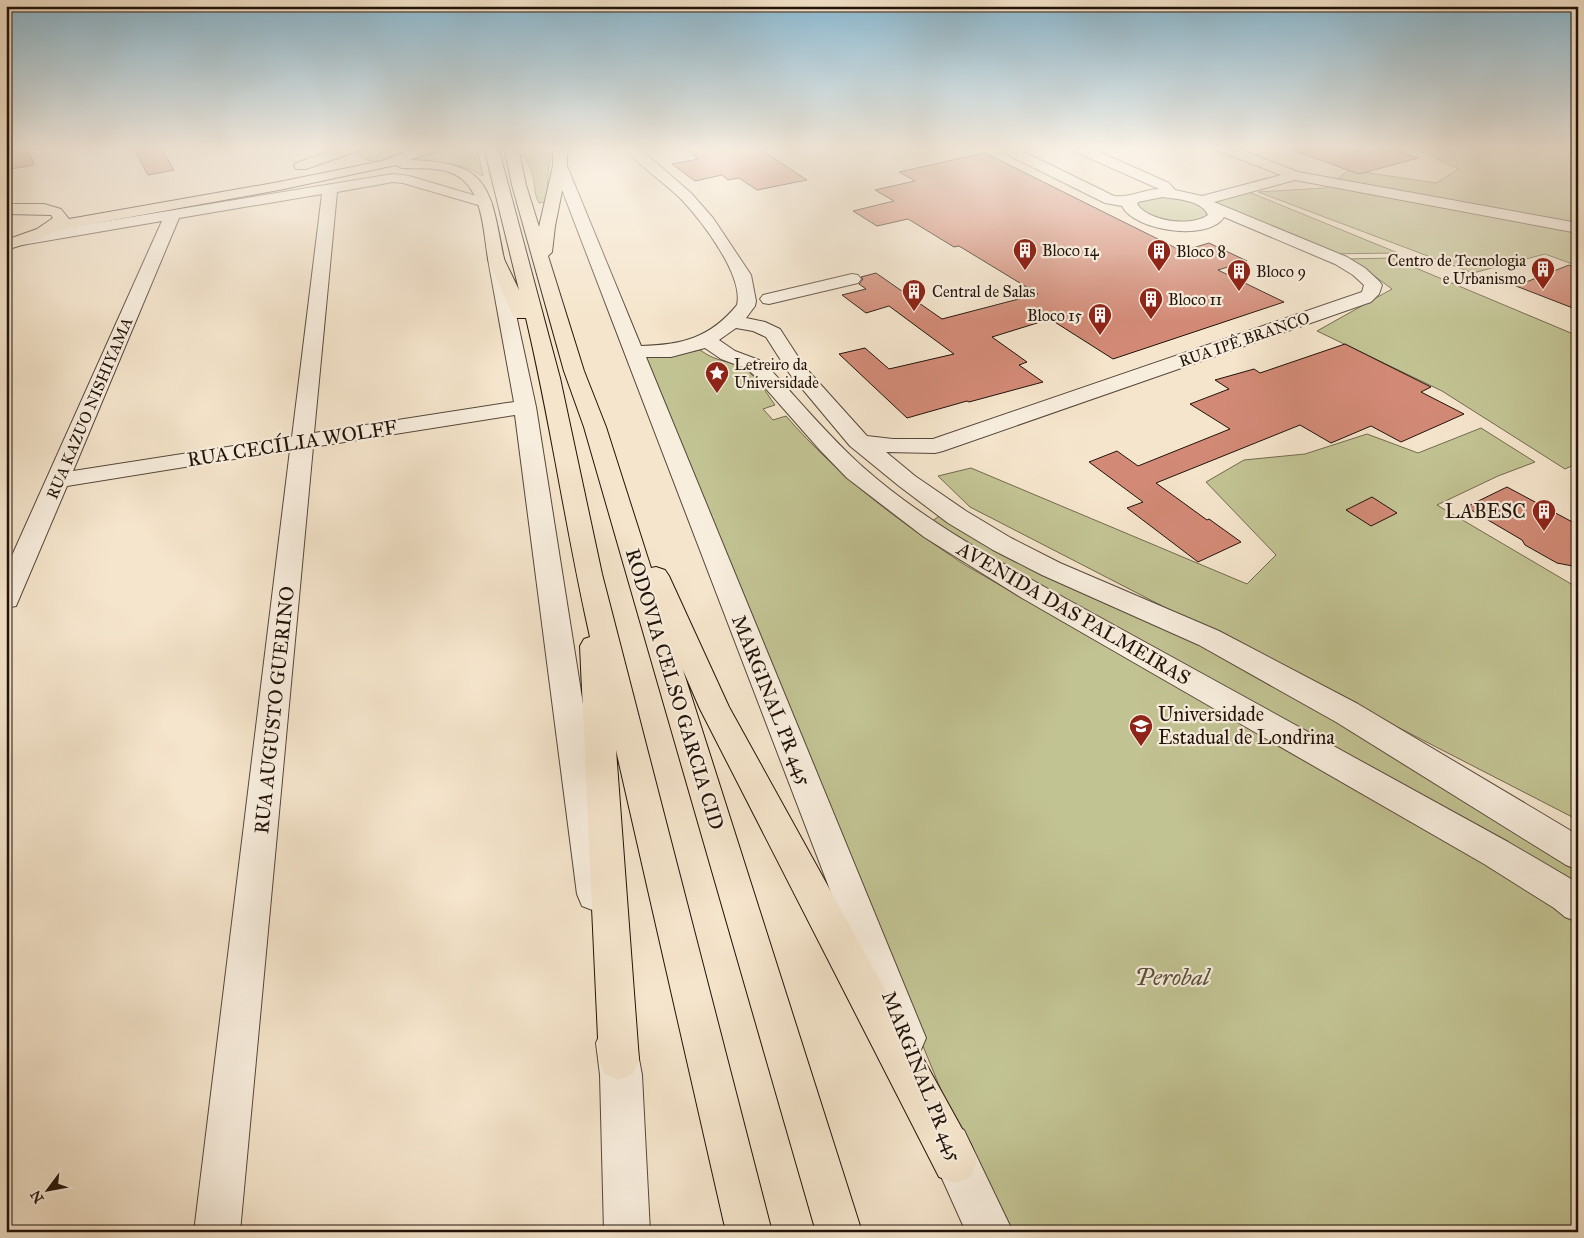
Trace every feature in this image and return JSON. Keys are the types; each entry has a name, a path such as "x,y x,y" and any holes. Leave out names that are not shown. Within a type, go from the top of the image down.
{"main road":[{"path":"6,245 39,235 55,219 141,205"},
{"path":"55,219 154,205"},
{"path":"485,205 496,258 550,378"},
{"path":"506,205 550,378 590,574 749,1232"},
{"name":"RODOVIA CELSO GARCIA CID","path":"525,205 574,371 595,427 839,1232"},
{"path":"543,261 552,205"},
{"path":"6,209 44,209 55,219"},
{"path":"595,427 637,532 714,709 955,1160"},
{"path":"590,574 619,1060"}],"street":[{"path":"22,240 241,205"},
{"name":"RUA AUGUSTO GUERINO","path":"217,1232 328,205"},
{"name":"MARGINAL PR 445","path":"575,205 955,1160 990,1232"},
{"path":"634,352 671,351 686,348 707,340 733,322 746,306 747,301 742,275 712,228 701,205"},
{"path":"1130,205 1131,209 1142,217 1175,226 1196,225 1211,221 1216,217 1215,211 1208,205"},
{"name":"RUA IPÊ BRANCO","path":"935,446 1365,298 1372,290 1374,284 1369,278 1350,266 1210,205"},
{"path":"1452,205 1578,228"},
{"name":"RUA KAZUO NISHIYAMA","path":"6,599 172,217"},
{"path":"496,258 525,407 619,1060 627,1232"},
{"path":"769,299 852,279"},
{"name":"AVENIDA DAS PALMEIRAS","path":"733,322 758,326 773,333 796,369 909,500 991,568 1496,853 1567,896 1578,905"},
{"name":"AVENIDA DAS PALMEIRAS","path":"707,340 728,355 752,364 760,370 806,425 864,480 909,500 957,517 1002,544 1052,569 1209,638 1339,708 1578,854"},
{"name":"RUA CECÍLIA WOLFF","path":"58,480 525,407"},
{"path":"833,452 844,442 860,441 892,446 935,446"},
{"path":"909,500 922,465 935,446"}],"green space":[{"path":"1137,205 1200,205 1208,213 1204,218 1189,222 1179,222 1144,215"},
{"path":"1215,205 1280,205 1398,253 1325,254"},
{"path":"1292,205 1578,205 1578,266 1545,254 1473,273"},
{"path":"1392,258 1578,336 1578,463 1565,469 1442,391 1317,331 1392,289 1358,264 1345,259"},
{"name":"Perobal","path":"700,350 705,354 737,365 749,372 759,382 775,405 763,409 773,420 786,416 848,479 916,531 965,565 1545,898 1578,925 1578,1232 1006,1232 968,1156 641,357 675,355"},
{"path":"1481,428 1535,462 1498,476 1437,505 1578,588 1578,820 970,507 938,476 971,468 1247,584 1276,555 1206,482 1244,460 1305,454 1367,434 1418,453"},
{"path":"941,515 1184,636 1388,746 1578,867 1578,888 1001,564 932,521"}],"building":[{"path":"879,205 1089,205 1182,251 1209,243 1247,261 1218,270 1284,302 1113,359 1050,319 992,337 1027,362 1019,365 1043,382 907,418 839,354 865,348 889,369 954,354 889,306 866,313 842,295 866,289 859,284 863,279 861,277 876,273 942,319 1038,294 959,246 954,247 908,219 877,226 853,211"},
{"path":"1569,265 1578,269 1578,310 1516,286"},
{"path":"1345,344 1431,387 1421,392 1464,414 1401,442 1371,426 1331,443 1300,425 1156,483 1241,542 1198,562 1127,508 1143,502 1089,462 1117,451 1138,466 1230,429 1190,404 1229,389 1215,380 1254,369 1260,373"},
{"name":"LABESC","path":"1507,487 1578,525 1578,567 1557,563 1466,507"},
{"path":"1372,497 1397,513 1371,526 1346,510"}],"place":[{"name":"Bloco 14","path":"1025,271"},
{"name":"Bloco 8","path":"1159,272"},
{"name":"Centro de Tecnologia e Urbanismo","path":"1543,290"},
{"name":"Bloco 9","path":"1239,292"},
{"name":"Central de Salas","path":"914,312"},
{"name":"Bloco 11","path":"1151,320"},
{"name":"Bloco 15","path":"1100,336"},
{"name":"Letreiro da Universidade","path":"717,394"},
{"name":"LABESC","path":"1544,532"},
{"name":"Universidade Estadual de Londrina","path":"1141,747"}]}
